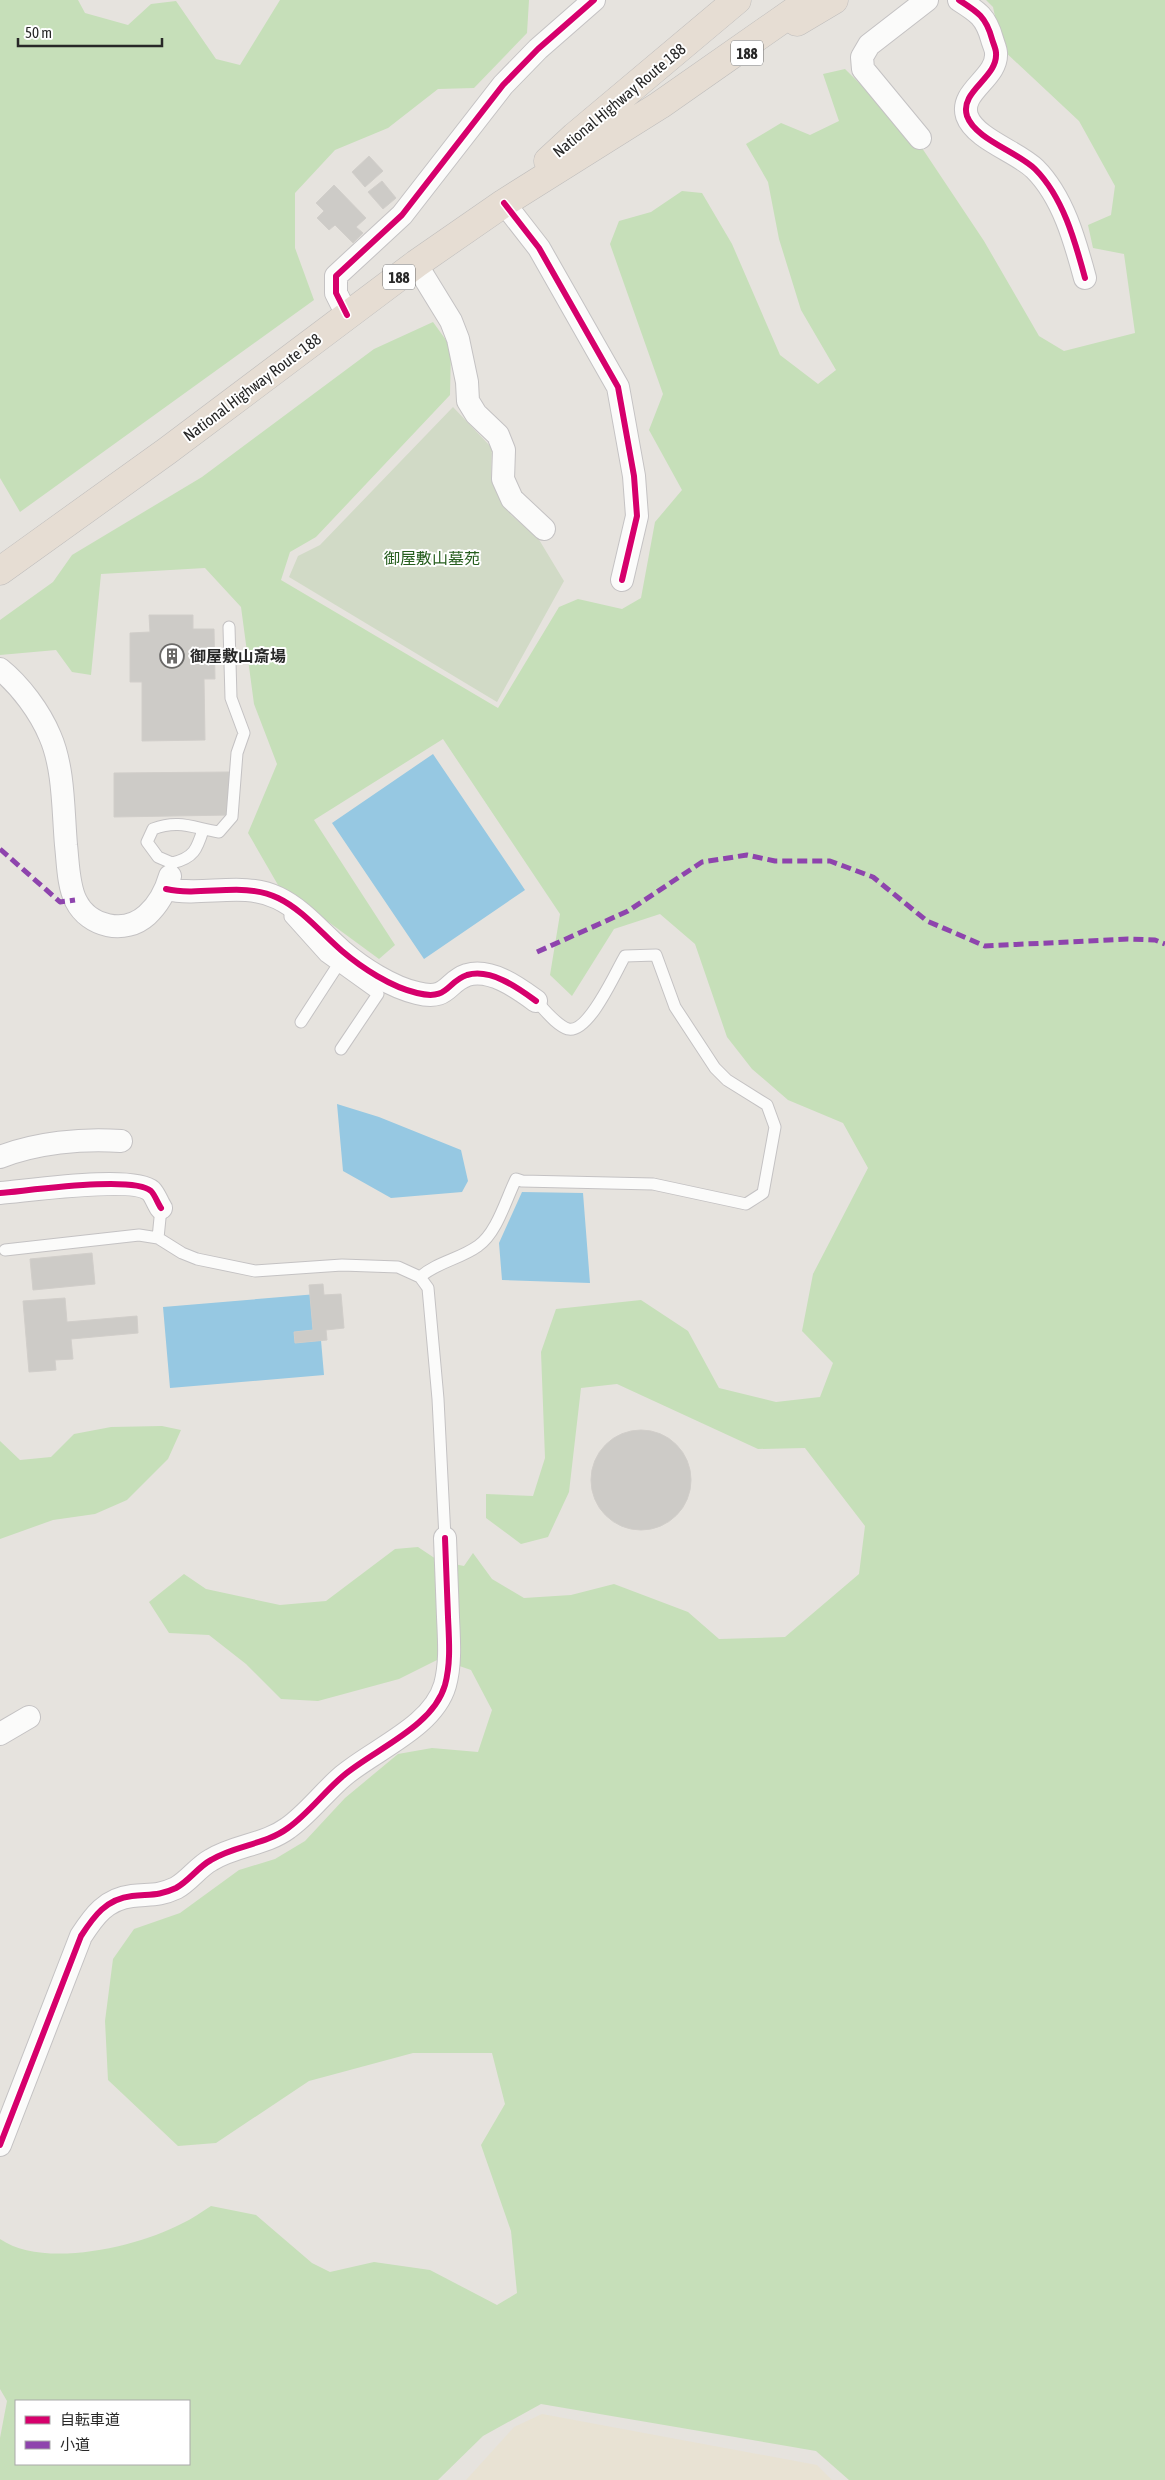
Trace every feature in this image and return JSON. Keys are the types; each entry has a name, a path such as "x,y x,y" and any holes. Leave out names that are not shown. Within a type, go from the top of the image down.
{"highway":[{"name":"National Highway Route 188","path":"504,203 575,136 737,0"},
{"name":"National Highway Route 188","path":"660,105 810,0"},
{"name":"National Highway Route 188","path":"0,571 168,451 416,264 504,203 660,105 834,0"}],"street":[{"path":"347,315 336,293 336,276 402,215 503,85 538,49 594,0"},
{"path":"920,138 863,69 862,57 869,45 927,0"},
{"path":"959,0 978,12 988,23 996,54 993,68 968,99 967,115 974,128 1034,168 1046,182 1072,231 1085,278"},
{"path":"504,203 539,248 618,387 634,476 636,516 622,580"},
{"path":"416,264 451,321 458,339 467,382 468,400 476,414 498,435 504,450 503,479 512,500 544,529"},
{"path":"0,669 31,703 50,736 58,769 68,864 75,900 86,915 102,926 127,925 146,916 169,876 185,893 252,889 278,898 303,914 344,952 371,971 416,993 434,996 445,991 466,975 480,974 493,976 536,1001"},
{"path":"0,1157 20,1149 100,1139 121,1141"},
{"path":"0,1193 64,1186 139,1185 152,1192 161,1208"},
{"path":"0,2145 81,1936 95,1914 114,1901 130,1896 162,1895 182,1885 208,1861 223,1852 270,1838 288,1828 343,1776 372,1753 409,1732 432,1710 445,1686 450,1661 445,1538"},
{"path":"0,1734 29,1716"}],"lane":[{"path":"203,830 196,850 182,860 169,876 147,842 153,830 167,824 183,823 203,830 219,832 232,817 237,753 244,734 231,698 229,627"},
{"path":"290,906 290,917 325,956 378,994 341,1049"},
{"path":"420,1277 430,1268 479,1246 493,1228 516,1179 522,1181 653,1184 746,1204 763,1193 775,1127 767,1105 727,1080 715,1068 675,1007 656,955 625,956 590,1018 580,1027 569,1029 559,1024 536,1001"},
{"path":"301,1022 338,966"},
{"path":"158,1238 161,1208"},
{"path":"5,1250 139,1235 158,1238 182,1253 197,1259 255,1271 342,1265 398,1267 420,1277 428,1288 438,1398 445,1538"}],"shaded area":[{"path":"542,2414 817,2465 832,2480 466,2480 514,2427"}],"green space":[{"path":"0,0 78,0 85,13 128,25 151,4 176,1 216,59 240,65 280,0 529,0 527,33 474,88 438,89 388,128 335,150 295,193 295,248 314,300 20,512 0,478"},
{"path":"986,0 1165,0 1165,2480 849,2480 816,2451 541,2404 483,2436 438,2480 0,2480 0,2438 7,2401 0,2389 0,2239 18,2248 40,2253 65,2254 116,2247 162,2232 185,2222 211,2206 256,2215 312,2263 330,2272 374,2262 430,2270 497,2305 517,2293 511,2231 481,2145 505,2104 492,2053 413,2053 309,2081 216,2143 178,2146 108,2080 105,2021 113,1959 134,1929 180,1913 239,1870 275,1859 305,1841 345,1798 398,1754 432,1748 478,1752 492,1710 471,1670 439,1659 399,1679 318,1701 281,1699 246,1664 209,1635 169,1633 149,1602 184,1574 206,1589 280,1605 326,1601 395,1549 418,1547 439,1561 464,1566 473,1553 492,1579 524,1598 571,1595 614,1584 688,1612 719,1639 785,1637 859,1574 865,1526 805,1448 758,1449 617,1384 581,1388 569,1492 548,1537 521,1544 486,1518 486,1494 533,1496 545,1458 541,1352 556,1309 641,1300 688,1331 719,1388 776,1402 820,1397 833,1363 802,1331 813,1274 868,1168 843,1123 788,1100 752,1069 727,1037 695,944 660,914 614,929 572,996 550,975 560,914 443,739 314,820 395,945 379,959 278,885 248,833 277,764 254,704 241,607 205,568 101,574 91,675 72,672 56,650 0,655 0,620 53,582 72,555 202,477 374,349 433,322 451,347 450,395 316,537 290,552 281,580 498,708 559,607 578,599 622,609 641,598 655,522 682,490 649,430 663,394 610,244 619,221 651,212 682,191 702,193 732,244 780,355 818,384 836,370 801,310 779,239 768,182 746,144 781,123 810,135 839,121 823,74 845,69 916,139 984,241 1039,336 1064,351 1135,333 1124,254 1093,248 1088,225 1111,215 1115,186 1079,121 1002,49 993,7"},
{"name":"御屋敷山墓苑","path":"453,407 492,448 491,475 499,496 511,515 538,538 564,581 497,702 289,577 298,556 320,545"},
{"path":"162,1426 181,1430 168,1459 127,1500 95,1514 53,1520 0,1539 0,1441 20,1460 51,1457 74,1434 111,1427"}],"water":[{"path":"433,754 525,890 424,959 332,823"},
{"path":"337,1104 379,1117 461,1150 468,1181 462,1192 391,1198 343,1171"},
{"path":"522,1192 583,1193 590,1283 502,1280 499,1243"},
{"path":"317,1294 324,1375 170,1388 163,1307"}],"building":[{"path":"369,156 383,171 365,187 352,172"},
{"path":"382,181 396,198 383,209 368,192"},
{"path":"334,185 366,218 356,227 363,233 353,243 335,225 329,230 317,218 324,211 316,203"},
{"name":"御屋敷山斎場","path":"149,615 193,615 193,629 214,629 215,679 204,679 205,740 142,741 142,682 130,682 130,633 150,632"},
{"path":"229,772 230,815 114,817 114,773"},
{"path":"92,1253 95,1284 33,1290 30,1259"},
{"path":"323,1284 324,1295 341,1294 344,1328 326,1330 327,1340 295,1343 294,1332 313,1330 309,1285"},
{"path":"65,1298 67,1322 137,1316 138,1333 71,1339 73,1359 55,1360 56,1370 29,1372 23,1301"},
{"path":"641,1430 660,1434 676,1445 687,1461 691,1480 687,1499 676,1515 660,1526 641,1530 622,1526 606,1515 595,1499 591,1480 595,1461 606,1445 622,1434"}],"marked path":[{"path":"0,849 60,902 75,900"},
{"path":"537,952 628,911 702,862 747,855 775,861 830,861 873,877 927,921 985,946 1128,939 1155,940 1165,944"}],"cycle path":[{"path":"347,315 336,293 336,276 402,215 503,85 538,49 594,0"},
{"path":"959,0 984,20 990,32 996,53 995,62 991,70 968,99 966,107 967,116 979,132 1028,163 1045,180 1067,220 1085,278"},
{"path":"504,203 539,248 618,387 634,476 637,516 622,580"},
{"path":"166,889 180,891 251,891 265,893 278,898 304,915 358,964 387,982 407,990 435,995 446,990 460,978 467,975 485,974 504,980 536,1001"},
{"path":"0,1193 79,1185 124,1184 140,1186 151,1191 161,1208"},
{"path":"0,2145 81,1936 96,1915 108,1905 123,1898 170,1891 185,1882 206,1863 220,1855 279,1834 302,1816 343,1776 416,1725 438,1700 445,1685 449,1660 445,1538"}],"place":[{"name":"御屋敷山斎場","path":"172,656"}]}
